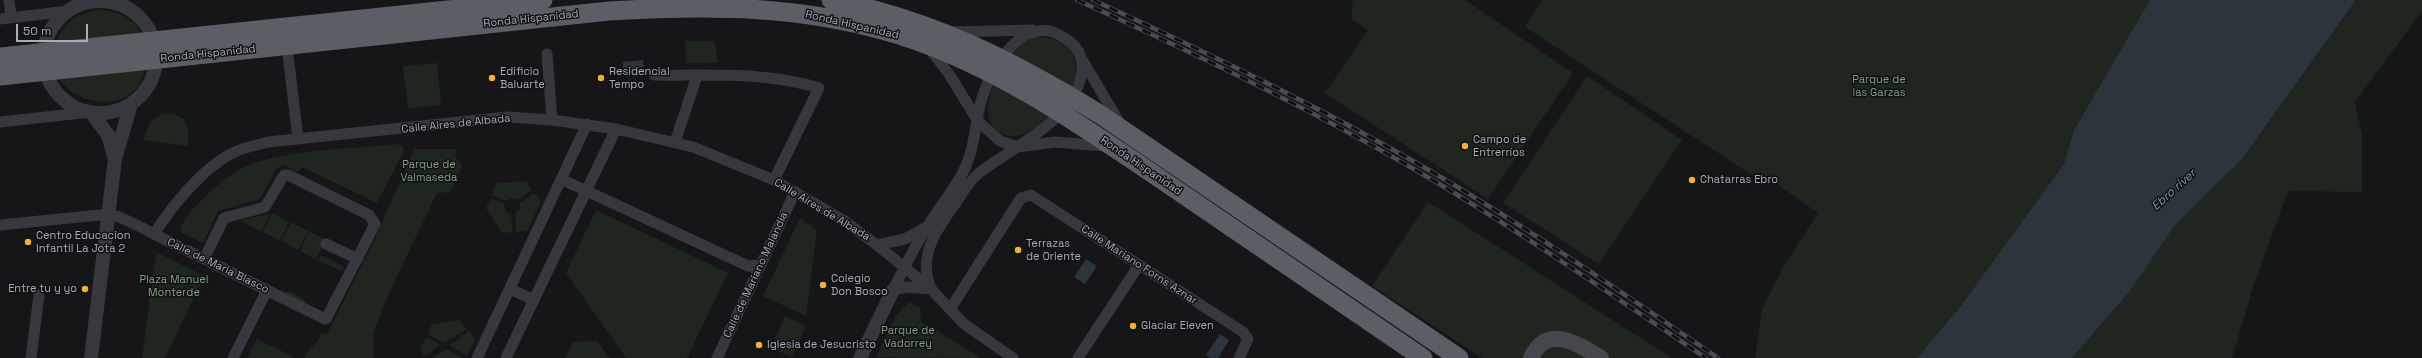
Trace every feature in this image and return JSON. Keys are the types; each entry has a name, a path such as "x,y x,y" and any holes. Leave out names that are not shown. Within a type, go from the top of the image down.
{"highway":[{"name":"Ronda Hispanidad","path":"0,76 45,62 154,41 543,0"},
{"name":"Ronda Hispanidad","path":"831,0 874,9 944,32 998,67 1060,113 1423,358"},
{"name":"Ronda Hispanidad","path":"0,57 45,62 156,60 609,11 691,6 764,9 820,16 899,35 973,64 998,67 1072,98 1126,132 1458,358"}],"main road":[{"path":"1531,358 1540,346 1550,340 1561,339 1576,342 1602,358"}],"street":[{"path":"0,122 91,112 110,112 131,104 148,86 156,60 154,41 145,23 130,9 121,4 101,0 5,18 9,0"},
{"path":"75,5 50,32 45,62 59,95 74,106 91,112 108,135 115,159"},
{"path":"860,358 905,266 928,225 964,170 978,121 982,98 998,67 1015,42 1036,31"},
{"path":"944,32 1052,31 1064,37 1076,47 1102,97 1126,132"},
{"path":"287,46 298,139"},
{"path":"927,46 949,74 978,121 994,137 1018,147 1055,142 1089,144 1114,148"},
{"path":"548,54 552,120"},
{"path":"893,290 908,287 931,288 927,279 930,244 937,228 969,184 987,167 1018,147 1060,113 1072,98 1081,77 1082,59"},
{"path":"654,75 759,77 792,81 819,88 774,180"},
{"path":"675,142 697,76"},
{"path":"91,358 115,159 131,104"},
{"name":"Calle Aires de Albada","path":"154,234 174,203 215,165 235,152 268,142 507,117 588,124 675,142 743,166 774,180 843,220 877,245 931,288 964,324 1013,358"},
{"path":"477,358 563,180 588,124"},
{"path":"506,358 616,129"},
{"path":"204,259 225,216 265,207 280,178 288,175 373,218 375,224 358,259 326,244"},
{"path":"563,180 748,266 761,265"},
{"name":"Calle de Mariano Malandía","path":"717,358 795,192"},
{"name":"Calle Mariano Forns Aznar","path":"950,309 1021,198 1030,195 1247,335 1247,345 1238,358"},
{"path":"0,225 109,214"},
{"name":"Calle de María Blasco","path":"109,214 130,221 325,319 328,318 358,259"},
{"path":"877,245 905,239 921,232 928,225"},
{"path":"1078,358 1139,265"},
{"path":"510,289 534,300"},
{"path":"233,358 267,290"},
{"path":"31,358 39,294"}],"green space":[{"name":"Campo de Entrerríos","path":"1353,0 1465,0 1573,73 1488,199 1325,93 1368,30 1351,19"},
{"name":"Parque de las Garzas","path":"1542,0 2150,0 2074,130 2064,164 1960,307 1917,358 1755,358 1762,309 1785,264 1818,213 1760,172 1755,177 1525,27"},
{"path":"2356,0 2422,0 2422,11 2355,102 2362,135 2362,192 2288,191 2254,284 2232,358 2072,358 2128,292 2175,225 2242,159"},
{"path":"98,10 111,11 129,19 140,34 55,45 66,25 83,14"},
{"path":"1036,37 1058,41 1071,51 1075,59 1076,68 1075,78 1071,89 1012,55 1025,41"},
{"path":"685,41 715,41 718,63 686,63"},
{"path":"437,63 441,105 408,108 403,66"},
{"path":"145,69 140,83 131,93 120,99 107,102 94,101 80,97 59,79"},
{"path":"1587,76 1682,140 1599,264 1503,203"},
{"path":"994,84 1050,115 1037,127 1023,134 1011,136 1001,134 993,127 989,116 989,102"},
{"path":"163,114 173,114 184,119 188,131 188,146 144,140 146,131 152,121"},
{"path":"397,144 403,146 404,151 377,203 302,167 298,172 284,165 276,169 260,199 218,211 203,243 181,232 182,224 187,216 210,192 244,167 269,159 305,152"},
{"name":"Parque de Valmaseda","path":"414,149 456,149 456,157 462,166 450,192 437,193 388,295 373,333 374,358 304,358 322,333 327,334 375,239"},
{"path":"526,181 532,190 518,200 512,198 506,201 492,195 497,183"},
{"path":"534,193 541,202 527,231 516,232 515,214 520,209 520,203"},
{"path":"491,198 504,204 506,212 511,215 513,232 502,233 486,208"},
{"path":"1428,202 1672,358 1482,358 1372,286"},
{"path":"596,210 728,273 687,358 626,358 566,273"},
{"path":"272,213 289,222 280,241 263,232"},
{"path":"270,214 261,232 239,220"},
{"path":"800,218 817,230 806,316 763,296"},
{"path":"291,222 308,231 298,250 281,241"},
{"path":"309,231 326,240 316,259 300,251"},
{"name":"Plaza Manuel Monterde","path":"156,252 204,276 165,358 142,358"},
{"path":"321,255 344,267 341,271 318,260"},
{"path":"289,291 304,299 306,306 283,294"},
{"name":"Parque de Vadorrey","path":"909,302 920,308 921,321 981,358 876,357 896,315"},
{"path":"785,316 806,326 792,357 771,348"},
{"path":"459,320 467,329 444,343 427,334 432,324"},
{"path":"469,331 475,339 467,356 450,345"},
{"path":"426,337 440,345 424,356 420,349"},
{"path":"257,339 296,358 247,358"},
{"path":"597,341 610,358 565,358 573,342"},
{"path":"447,349 462,358 431,358"}],"water":[{"name":"Ebro river","path":"2150,0 2356,0 2242,159 2175,225 2129,292 2072,358 1917,358 1960,307 2064,164 2074,130"},
{"path":"643,60 644,67 623,69 623,62"},
{"path":"1086,259 1097,266 1085,284 1074,277"},
{"path":"1220,334 1229,340 1218,358 1211,358 1206,355"}],"railway":[{"path":"1077,0 1257,85 1388,154 1501,222 1706,358"},
{"path":"1093,0 1179,40 1307,103 1391,148 1541,239 1718,358"}],"place":[{"name":"Edificio Baluarte","path":"492,78"},
{"name":"Residencial Tempo","path":"601,78"},
{"name":"Campo de Entrerríos","path":"1465,146"},
{"name":"Chatarras Ebro","path":"1692,180"},
{"name":"Centro Educacion Infantil La Jota 2","path":"28,242"},
{"name":"Terrazas de Oriente","path":"1018,250"},
{"name":"Colegio Don Bosco","path":"823,285"},
{"name":"Entre tu y yo","path":"85,289"},
{"name":"Glaciar Eleven","path":"1133,326"},
{"name":"Iglesia de Jesucristo","path":"759,345"}]}
